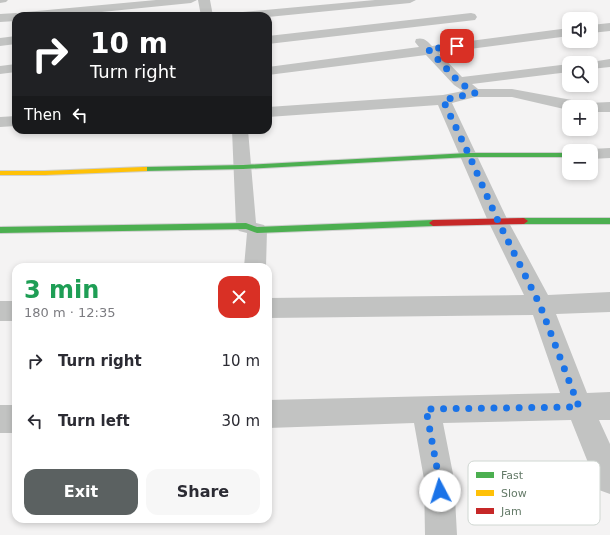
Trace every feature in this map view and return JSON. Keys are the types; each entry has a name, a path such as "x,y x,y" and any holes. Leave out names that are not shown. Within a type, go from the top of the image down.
{"street":[{"path":"72,12 191,0"},
{"path":"204,0 206,12"},
{"path":"268,12 318,4 410,0"},
{"path":"381,1 406,25 459,82 475,93"},
{"path":"318,4 336,33"},
{"path":"0,18 12,17"},
{"path":"272,40 471,17"},
{"path":"598,28 610,27"},
{"path":"272,70 428,49 562,33"},
{"path":"0,42 12,40"},
{"path":"598,64 610,62"},
{"path":"0,70 12,68"},
{"path":"459,82 562,69"},
{"path":"272,112 443,100 475,93 517,94 562,104"},
{"path":"443,100 498,221 540,305 579,407 610,479"},
{"path":"598,107 610,106"},
{"path":"0,122 12,121"},
{"path":"240,134 255,263"},
{"path":"598,154 610,153"},
{"path":"0,173 243,167 469,155 562,155"},
{"path":"0,230 252,228 498,221 610,221"},
{"path":"272,308 540,305 610,302"},
{"path":"0,311 12,311"},
{"path":"272,414 426,409 610,406"},
{"path":"426,409 439,479 441,535"},
{"path":"0,419 12,419"}],"traffic: fast":[{"path":"144,169 243,167 469,155 562,155"},
{"path":"524,221 610,221"},
{"path":"0,230 246,226 257,230 433,223"}],"traffic: slow":[{"path":"0,173 45,173 144,169"}],"traffic: jam":[{"path":"433,223 524,221"}],"route":[{"path":"440,491 426,409 579,407 540,305 498,221 443,100 475,93 459,82 428,49 457,46"}]}
